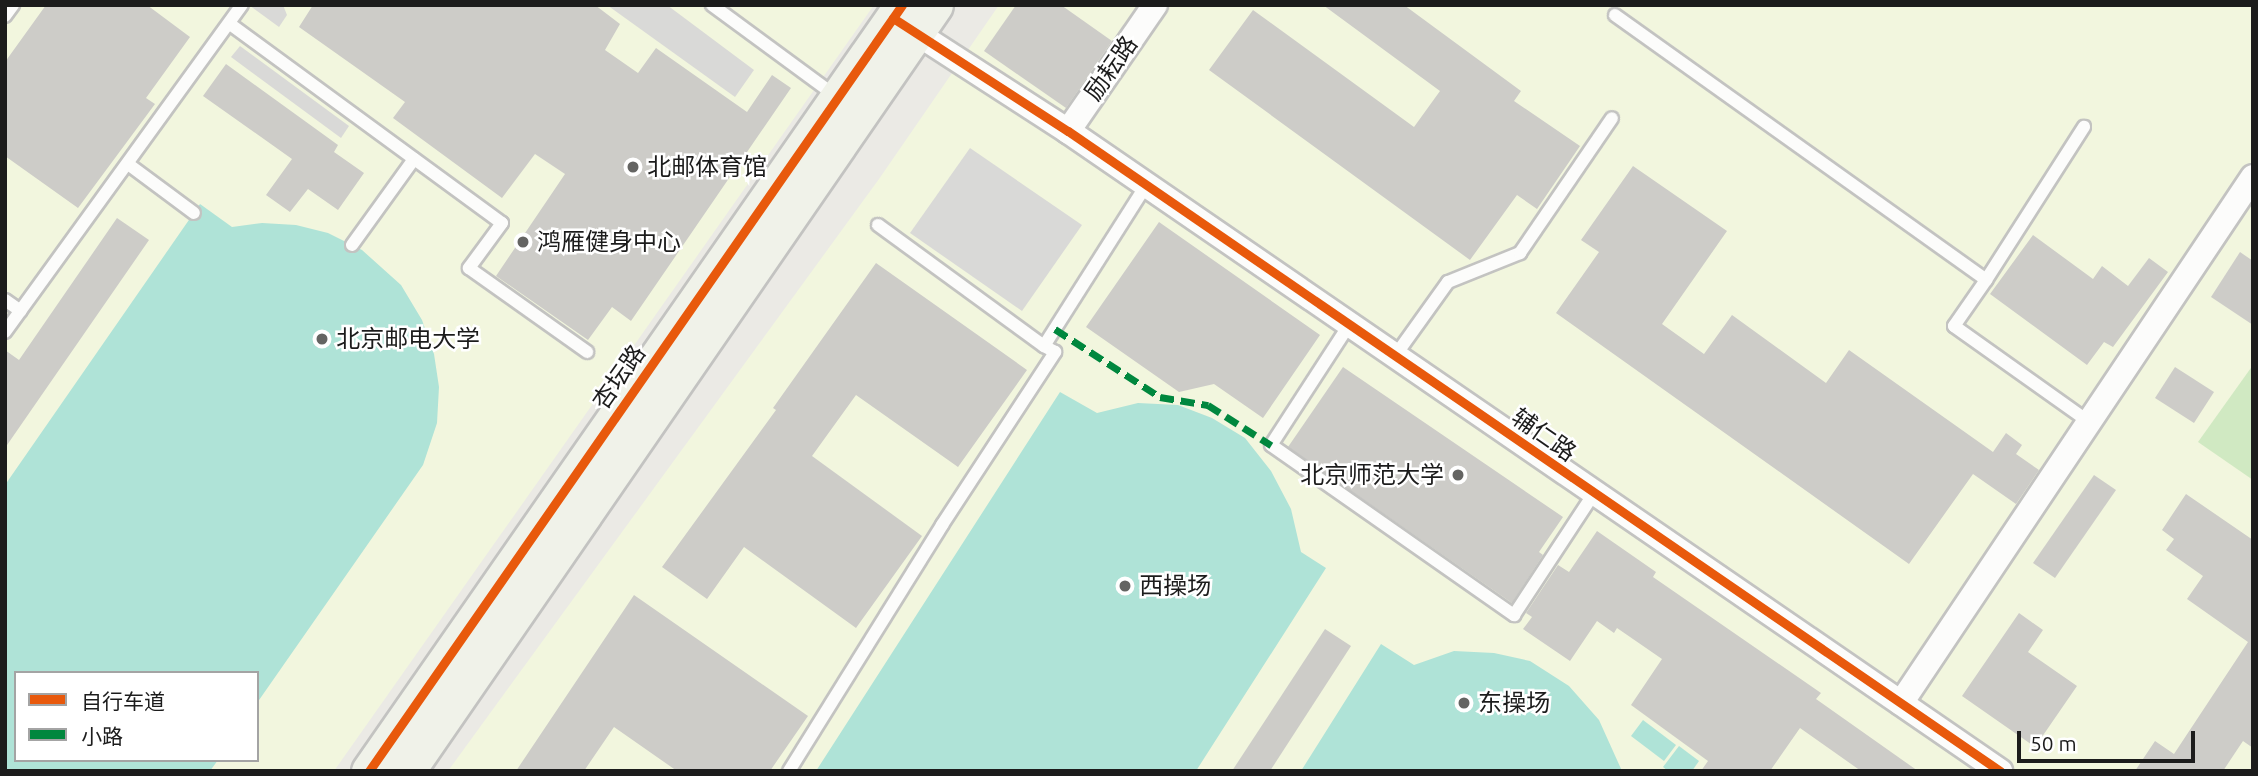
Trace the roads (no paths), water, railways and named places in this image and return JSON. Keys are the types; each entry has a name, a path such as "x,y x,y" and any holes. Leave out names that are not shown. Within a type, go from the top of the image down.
{"street":[{"name":"励耘路","path":"1068,131 1154,5"},
{"name":"杏坛路","path":"407,771 911,15"},
{"name":"辅仁路","path":"911,15 1146,186 2000,771"},
{"name":"杏坛路","path":"369,771 849,105"},
{"path":"1901,702 2253,177"}],"lane":[{"path":"5,16 13,5"},
{"path":"226,5 414,159 502,223 469,268 587,352"},
{"path":"712,5 849,105"},
{"path":"5,332 237,14"},
{"path":"1615,15 1986,280"},
{"path":"1395,356 1448,282 1520,253 1612,118"},
{"path":"2084,127 1954,326 2089,422"},
{"path":"352,245 414,159"},
{"path":"128,164 194,213"},
{"path":"1044,346 1146,186"},
{"path":"789,771 942,525 1055,352 878,225"},
{"path":"5,300 21,311"},
{"path":"1349,324 1271,445 1514,615 1594,493"}],"place":[{"name":"北邮体育馆","path":"633,167"},
{"name":"鸿雁健身中心","path":"523,242"},
{"name":"北京邮电大学","path":"322,339"},
{"name":"北京师范大学","path":"1458,475"},
{"name":"西操场","path":"1125,586"},
{"name":"东操场","path":"1464,703"}]}
